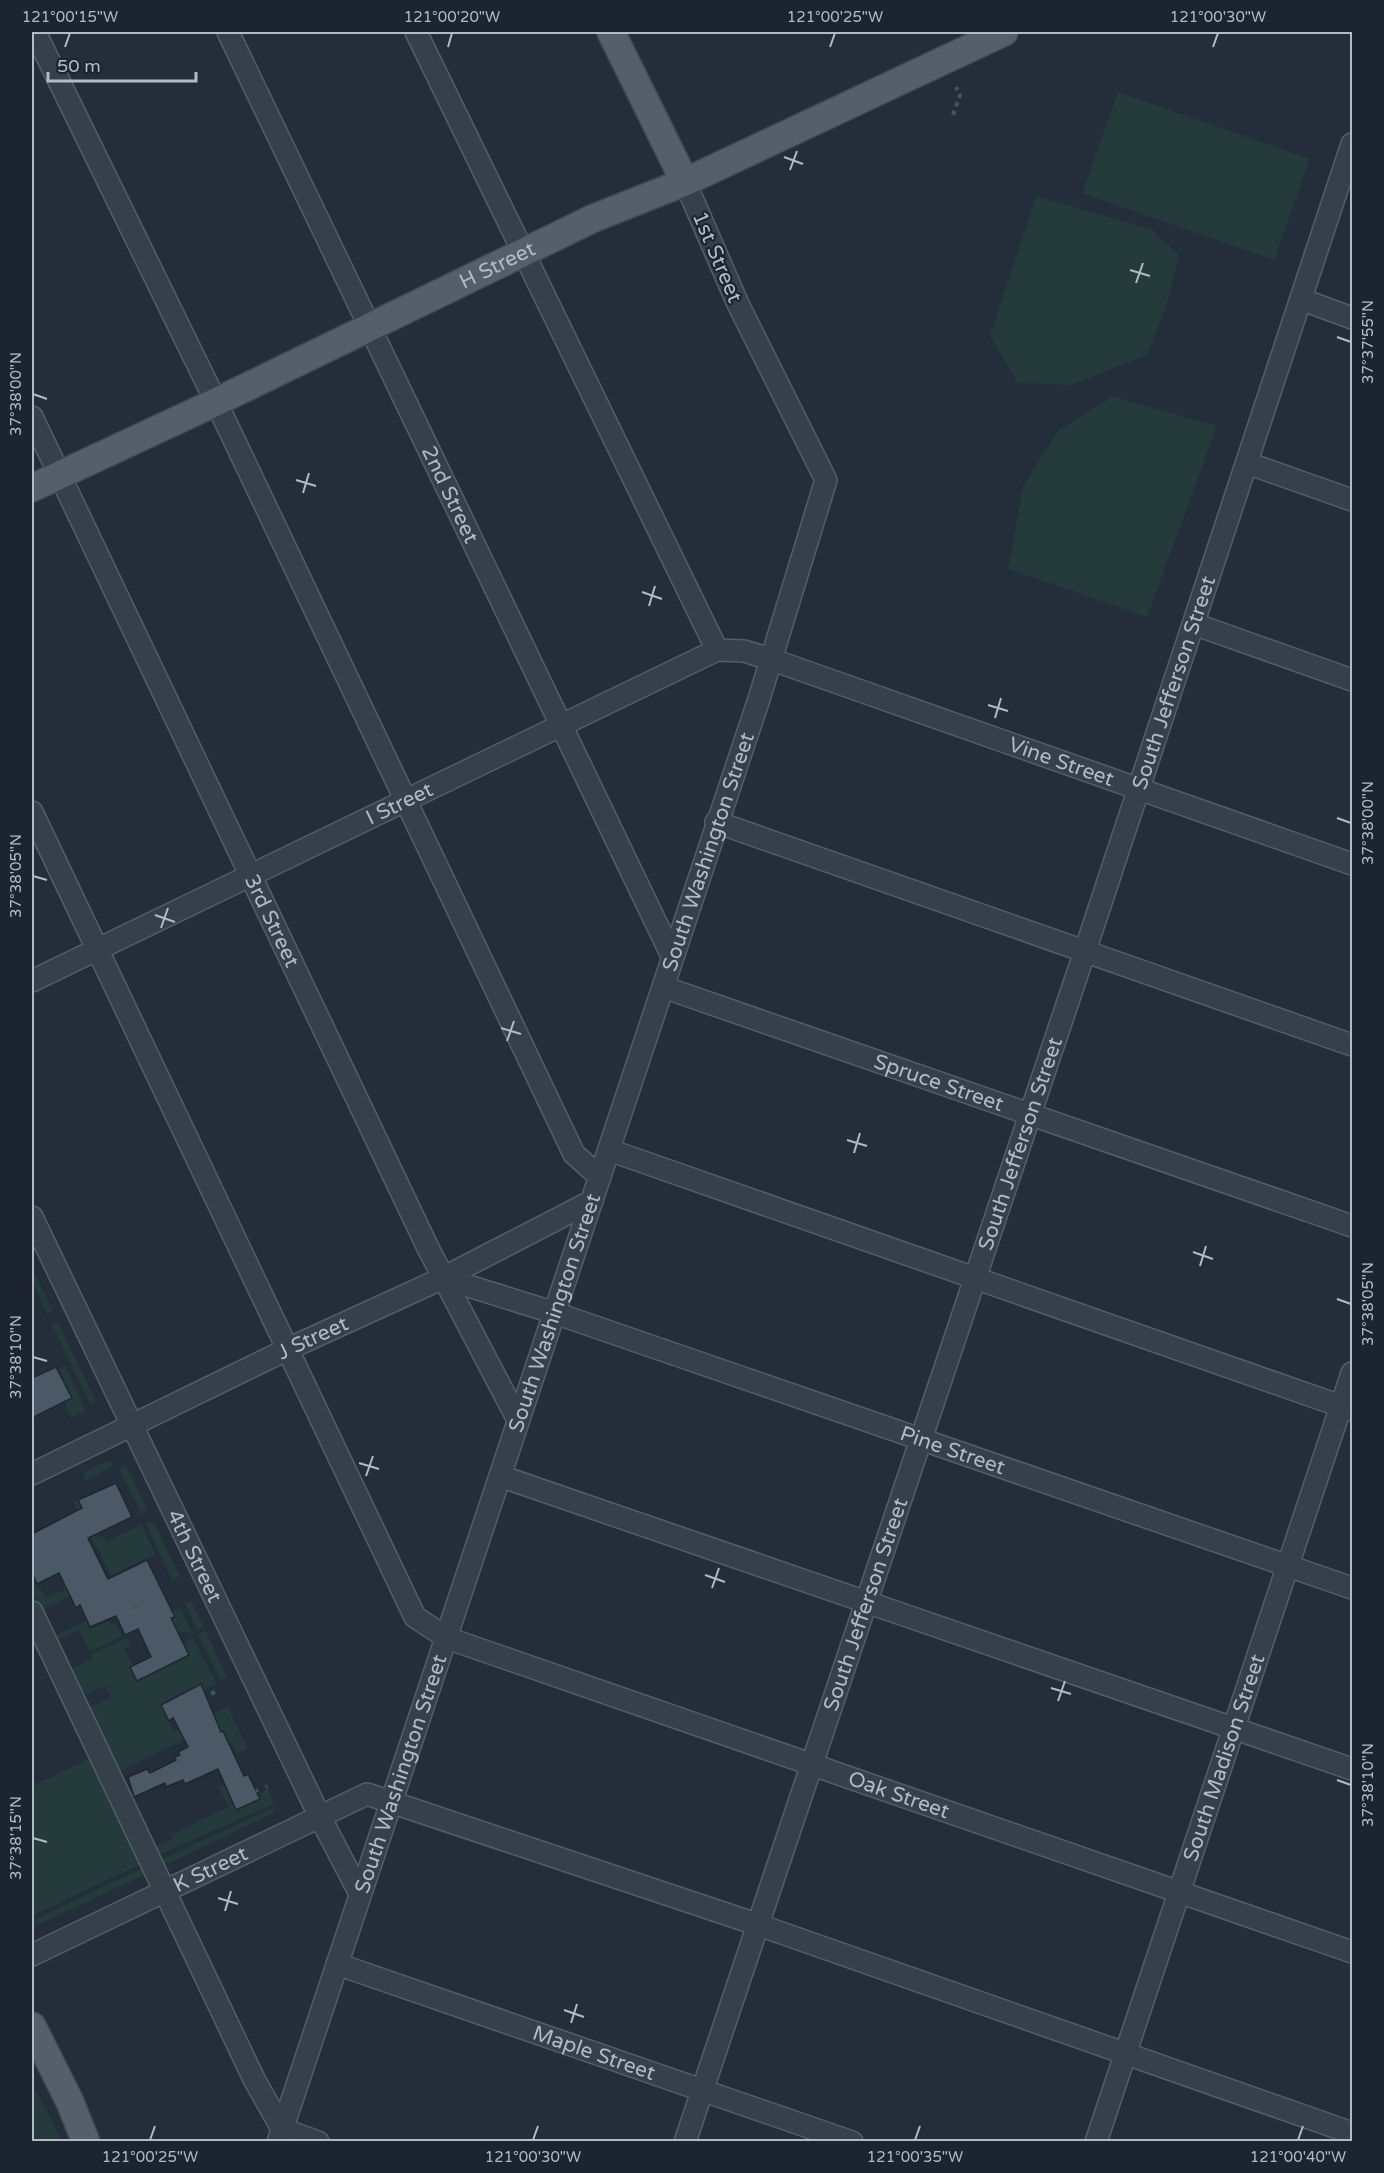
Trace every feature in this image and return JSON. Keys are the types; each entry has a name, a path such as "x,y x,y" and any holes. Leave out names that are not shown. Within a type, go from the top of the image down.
{"main road":[{"name":"1st Street","path":"611,32 685,182"},
{"name":"H Street","path":"32,489 594,218 685,182 1004,32"},
{"path":"32,2026 70,2102 94,2142"},
{"path":"70,2102 86,2142"}],"street":[{"path":"35,32 216,402 574,1154 600,1177"},
{"name":"2nd Street","path":"228,32 372,327 559,726 672,956"},
{"path":"416,32 717,650"},
{"name":"South Jefferson Street","path":"685,2142 756,1924 922,1439 1303,300 1353,144"},
{"name":"1st Street","path":"685,182 738,304 826,480"},
{"path":"1303,300 1353,318"},
{"name":"3rd Street","path":"32,417 443,1278 518,1420"},
{"path":"1247,463 1353,500"},
{"name":"South Washington Street","path":"280,2135 663,987 826,480"},
{"path":"1194,624 1353,680"},
{"name":"I Street","path":"32,981 717,650 744,651 770,659"},
{"name":"Vine Street","path":"770,659 1353,864"},
{"name":"Oak Street","path":"32,813 415,1617 447,1638 1353,1952"},
{"path":"716,822 1353,1045"},
{"name":"Spruce Street","path":"663,987 1353,1226"},
{"path":"609,1150 1347,1408"},
{"name":"J Street","path":"32,1474 288,1349 443,1278 592,1201"},
{"name":"4th Street","path":"32,1217 319,1815 360,1894"},
{"name":"Pine Street","path":"443,1278 555,1313 1353,1588"},
{"name":"South Madison Street","path":"1096,2142 1288,1566 1347,1408 1353,1373"},
{"path":"500,1476 867,1600 1353,1769"},
{"path":"32,1612 280,2135 318,2142"},
{"name":"K Street","path":"32,1955 319,1815 367,1794 756,1924 1353,2133"},
{"name":"Maple Street","path":"337,1964 852,2142"}],"path":[{"path":"953,115 960,95 956,87"},
{"path":"133,1608 143,1603"},
{"path":"211,1694 218,1690"}],"green space":[{"path":"1118,92 1310,159 1274,260 1082,193"},
{"path":"1036,196 1151,229 1179,255 1169,298 1147,355 1072,385 1018,383 990,336"},
{"path":"1112,396 1217,426 1147,617 1008,569 1023,486 1058,431"},
{"path":"34,1272 53,1311 47,1314 32,1282"},
{"path":"58,1322 96,1402 91,1405 52,1325"},
{"path":"65,1366 86,1411 71,1418 64,1402 71,1398 59,1368"},
{"path":"110,1460 113,1466 85,1481 83,1472"},
{"path":"126,1465 147,1508 142,1515 119,1469"},
{"path":"78,1500 100,1539 104,1537 107,1542 141,1524 155,1554 111,1576 74,1502"},
{"path":"145,1522 154,1522 180,1576 172,1580"},
{"path":"73,1582 78,1592 41,1611 32,1592 32,1585 37,1584 46,1597 65,1590 63,1587"},
{"path":"191,1601 204,1627 197,1630 185,1604"},
{"path":"180,1607 193,1633 174,1631 143,1640 142,1637 172,1622 171,1619 175,1616 172,1611"},
{"path":"106,1612 87,1622 91,1629 109,1621 111,1625 115,1623 122,1636 90,1652 79,1630 56,1641 53,1636"},
{"path":"206,1631 227,1677 220,1680 198,1634"},
{"path":"192,1637 217,1684 204,1691 201,1684 161,1705 173,1731 228,1707 248,1749 237,1753 232,1743 228,1744 213,1726 116,1773 86,1709 111,1697 105,1686 80,1697 70,1669 93,1659 91,1654 127,1638 131,1646 124,1649 133,1665 130,1668 137,1681 189,1656 184,1645"},
{"path":"91,1758 143,1863 32,1916 32,1786"},
{"path":"225,1785 237,1809 268,1788 274,1804 156,1856 152,1848 173,1839 171,1835 229,1807 219,1787"},
{"path":"273,1808 275,1812 166,1865 160,1860"},
{"path":"144,1867 148,1873 32,1928 32,1921"},
{"path":"32,2083 62,2141 32,2141"}],"building":[{"path":"56,1367 72,1398 32,1418 32,1378"},
{"path":"116,1483 132,1517 88,1538 108,1579 147,1560 175,1617 171,1618 189,1655 137,1681 130,1667 151,1657 138,1629 125,1635 116,1616 90,1627 80,1605 76,1608 59,1573 37,1584 32,1573 32,1534 82,1508 78,1500"},
{"path":"201,1684 221,1732 223,1731 244,1776 248,1774 260,1799 236,1810 218,1769 185,1784 183,1780 166,1787 165,1783 134,1797 128,1777 147,1769 150,1773 176,1760 175,1757 180,1755 178,1752 188,1747 173,1718 169,1721 161,1705"}]}
